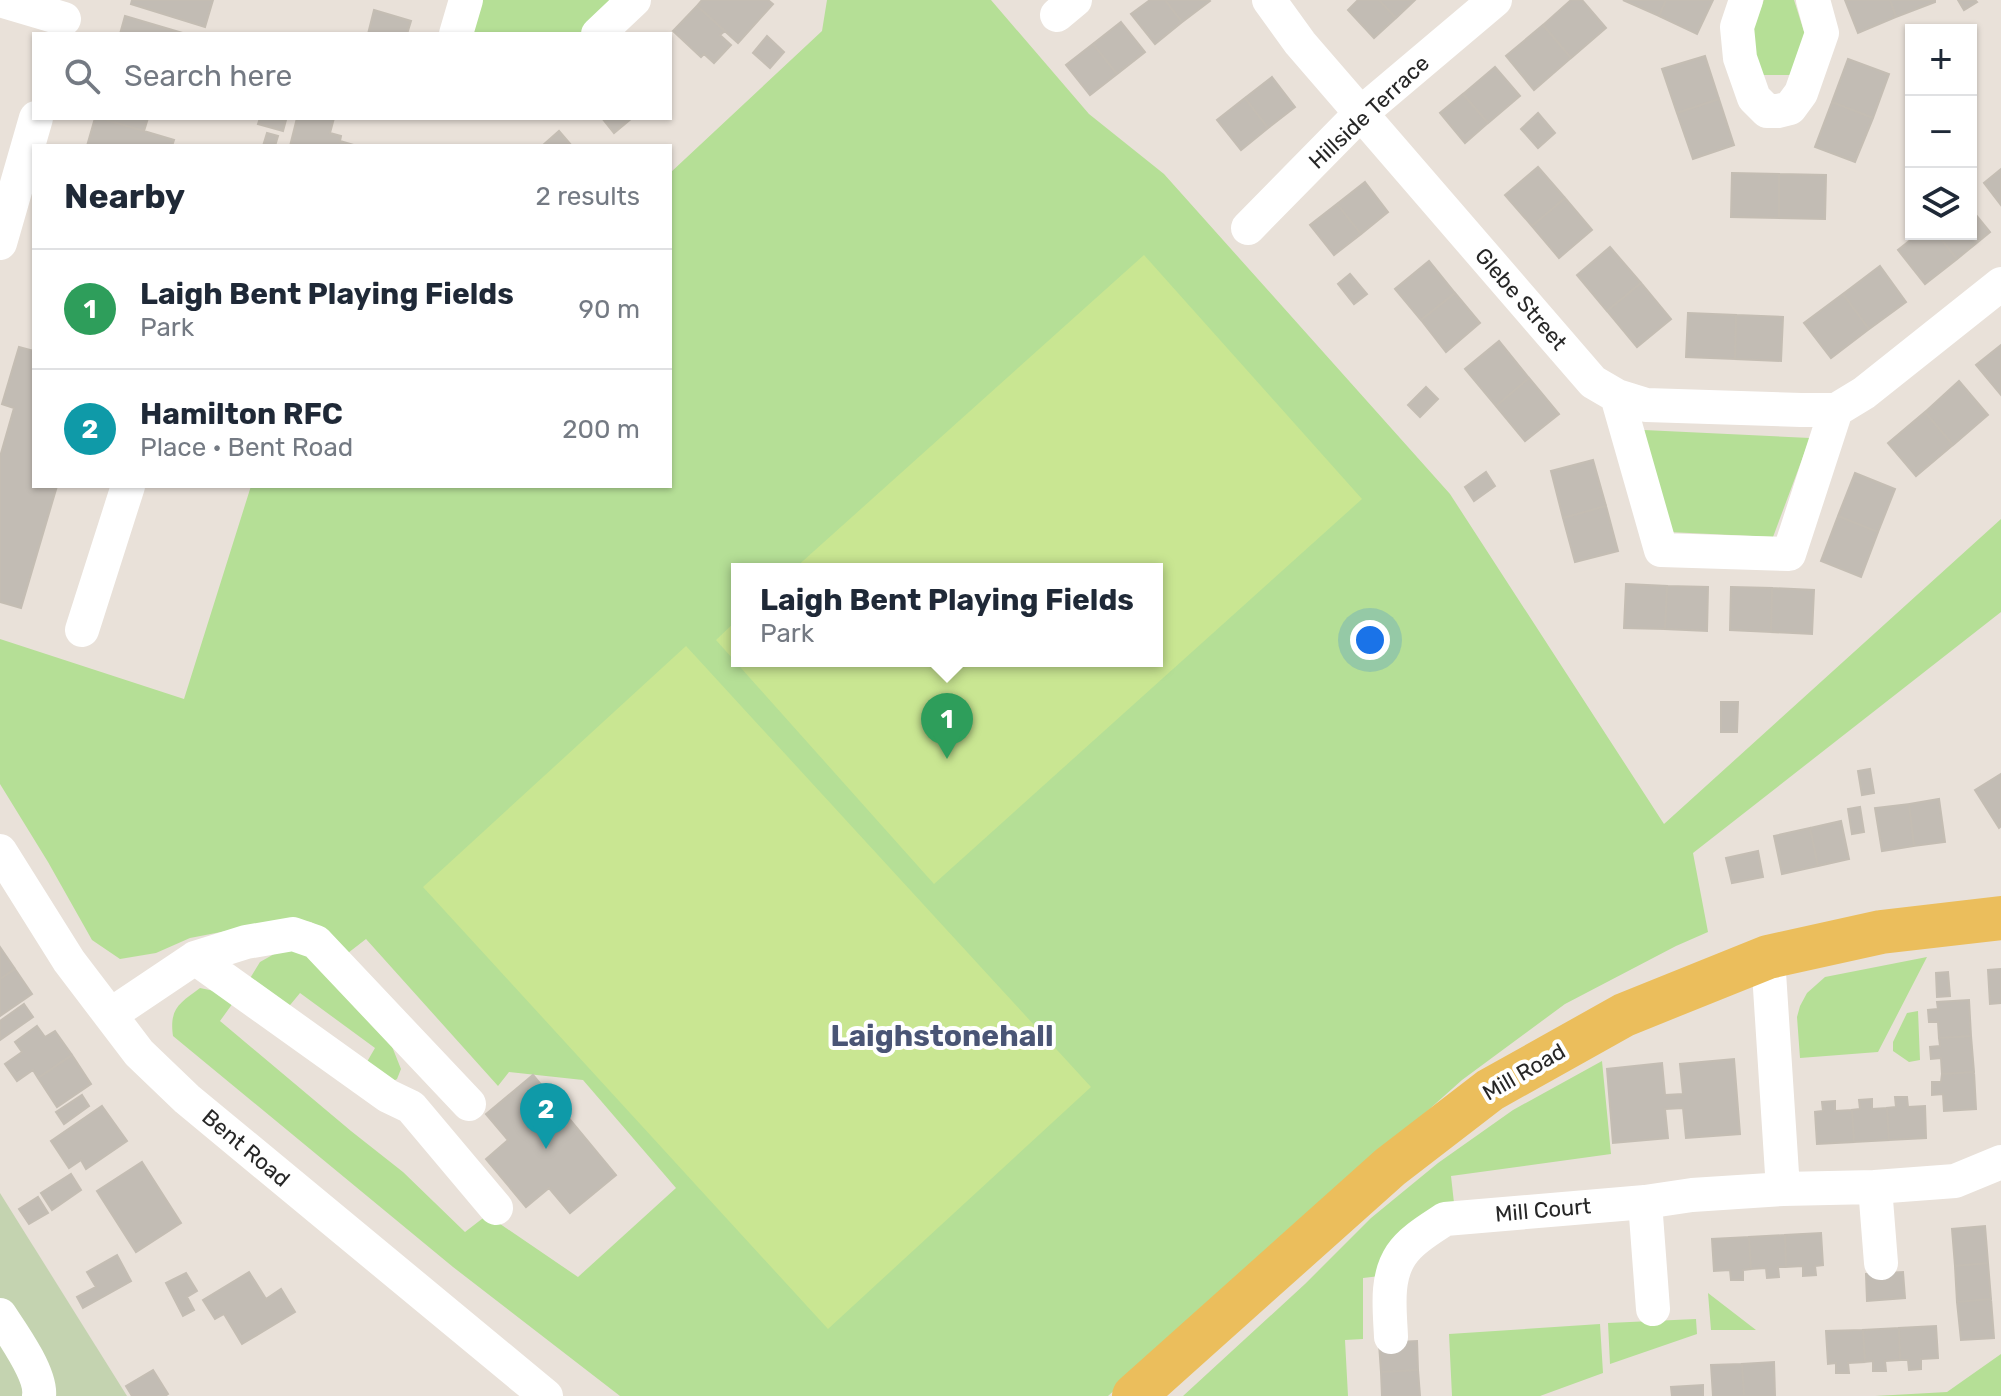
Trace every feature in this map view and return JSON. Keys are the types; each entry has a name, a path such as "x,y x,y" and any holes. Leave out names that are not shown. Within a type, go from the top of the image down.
{"main road":[{"name":"Mill Road","path":"1134,1396 1390,1167 1490,1090 1624,1015 1768,957 1881,932 2001,918"}],"street":[{"path":"0,0 65,18"},
{"path":"457,32 466,0"},
{"path":"600,32 634,0"},
{"name":"Glebe Street","path":"1269,0 1300,43 1360,114 1593,382 1617,396 1646,405 1801,410 1850,401"},
{"name":"Hillside Terrace","path":"1248,228 1360,114 1495,0"},
{"path":"1746,0 1737,27 1740,58 1754,98 1767,111 1790,108 1801,93 1822,33 1813,0"},
{"path":"13,234 36,120"},
{"path":"1617,396 1661,550 1789,554 1850,401 2001,284"},
{"path":"82,630 127,488"},
{"name":"Bent Road","path":"0,851 69,961 139,1053 187,1099 546,1396"},
{"path":"110,1015 195,958 246,942 293,934 316,942 469,1104"},
{"path":"1768,957 1783,1189"},
{"path":"195,958 388,1096 411,1107 496,1208"},
{"name":"Mill Court","path":"1391,1337 1390,1281 1400,1256 1419,1237 1445,1219 1645,1202 1692,1195 1955,1181 2001,1162"},
{"path":"1875,1187 1881,1263"},
{"path":"1645,1202 1653,1309"},
{"path":"0,1315 28,1359 40,1389 39,1396"}],"green space":[{"path":"480,0 617,0 584,32 472,32"},
{"path":"827,0 991,0 1089,114 1164,174 1450,494 1664,824 2001,519 2001,612 1693,853 1708,932 1565,1004 1462,1080 1108,1396 620,1396 453,1267 173,1036 175,1012 200,988 238,996 220,1021 403,1172 465,1232 487,1215 578,1277 676,1188 583,1080 509,1072 498,1086 366,939 348,953 311,922 288,919 190,938 156,953 120,959 92,940 0,784 0,639 184,699 250,488 672,488 672,171 822,31"},
{"path":"1764,0 1794,0 1806,38 1793,75 1761,75 1753,38"},
{"path":"1144,255 1362,499 934,884 740,667 1163,667 1163,563 801,563"},
{"path":"1644,430 1810,438 1773,537 1669,532"},
{"path":"731,626 731,657 716,640"},
{"path":"686,646 1091,1087 828,1329 423,887"},
{"path":"283,949 298,950 319,962 391,1044 401,1069 397,1079 390,1083 364,1067 375,1048 300,993 286,1010 249,980 260,962"},
{"path":"1927,957 1878,1052 1800,1058 1797,1017 1800,1006 1807,993 1825,977"},
{"path":"1918,1011 1920,1060 1909,1062 1893,1051 1893,1042 1907,1013"},
{"path":"1602,1061 1611,1154 1451,1176 1454,1203 1380,1276 1363,1278 1363,1339 1345,1340 1348,1396 1183,1396 1305,1284 1371,1218 1438,1163 1513,1110"},
{"path":"0,1193 127,1396 0,1396"},
{"path":"1708,1293 1756,1330 1711,1330"},
{"path":"1696,1319 1697,1334 1610,1364 1608,1323"},
{"path":"1600,1324 1603,1373 1540,1396 1452,1396 1449,1334"},
{"path":"2001,1354 2001,1396 1875,1396 1947,1392"}],"building":[{"path":"132,0 213,0 205,27 131,4"},
{"path":"702,0 768,0 773,4 738,43 697,6"},
{"path":"1150,0 1165,0 1182,22 1155,44 1131,14"},
{"path":"1165,0 1209,0 1210,1 1182,22"},
{"path":"1358,0 1379,0 1396,18 1374,38 1348,10"},
{"path":"1379,0 1415,0 1396,18"},
{"path":"1571,0 1582,0 1606,28 1571,58 1543,25"},
{"path":"1623,0 1666,0 1659,16"},
{"path":"1666,0 1713,0 1697,34 1659,16"},
{"path":"1845,0 1890,0 1896,17 1858,33"},
{"path":"1890,0 1935,0 1935,2 1896,17"},
{"path":"1958,0 1975,0 1977,2 1964,10"},
{"path":"697,6 725,31 720,35 731,45 714,63 704,54 701,57 673,31"},
{"path":"374,10 411,21 408,32 368,32"},
{"path":"125,16 179,32 121,32"},
{"path":"1121,22 1145,52 1117,74 1093,44"},
{"path":"1543,25 1571,58 1534,90 1506,56"},
{"path":"767,36 784,52 770,68 753,53"},
{"path":"1093,44 1117,74 1090,95 1066,65"},
{"path":"1705,56 1719,99 1677,113 1662,69"},
{"path":"1848,59 1889,74 1873,118 1832,102"},
{"path":"1495,67 1520,96 1488,123 1463,94"},
{"path":"1272,77 1295,107 1268,128 1245,98"},
{"path":"1463,94 1488,123 1465,143 1440,113"},
{"path":"1245,98 1268,128 1241,150 1217,120"},
{"path":"1719,99 1734,145 1693,159 1677,113"},
{"path":"1832,102 1873,118 1855,162 1815,147"},
{"path":"1538,113 1555,133 1538,148 1521,129"},
{"path":"94,120 107,120 174,140 173,144 88,144"},
{"path":"107,120 147,120 144,131"},
{"path":"259,120 286,120 283,131 258,124"},
{"path":"296,120 333,120 330,133 341,136 340,141 350,144 290,144"},
{"path":"604,120 630,120 614,133"},
{"path":"559,131 570,144 544,144"},
{"path":"267,133 278,136 276,144 264,144"},
{"path":"1538,167 1565,198 1532,226 1505,195"},
{"path":"2001,169 2001,205 1984,183"},
{"path":"1732,173 1779,174 1779,218 1731,217"},
{"path":"1779,174 1826,175 1825,219 1779,218"},
{"path":"1365,182 1388,212 1361,234 1337,204"},
{"path":"1565,198 1592,230 1559,258 1532,226"},
{"path":"1337,204 1361,234 1334,255 1310,225"},
{"path":"1977,216 1990,232 1957,259 1942,240 1977,240"},
{"path":"1910,240 1942,240 1957,259 1925,284 1898,250"},
{"path":"1610,247 1641,283 1607,311 1577,275"},
{"path":"1429,261 1455,293 1421,320 1395,289"},
{"path":"1880,266 1906,302 1869,329 1843,294"},
{"path":"1350,274 1367,294 1354,304 1338,284"},
{"path":"1641,283 1671,319 1637,347 1607,311"},
{"path":"1455,293 1480,323 1446,352 1421,320"},
{"path":"1843,294 1869,329 1831,358 1804,323"},
{"path":"1688,313 1736,315 1735,359 1686,357"},
{"path":"1736,315 1783,317 1781,361 1735,359"},
{"path":"1499,341 1529,378 1496,406 1465,369"},
{"path":"2001,345 2001,395 1976,365"},
{"path":"19,347 32,350 32,488 56,488 21,608 0,602 0,457 14,408 2,404"},
{"path":"1529,378 1559,414 1525,441 1496,406"},
{"path":"1959,381 1988,415 1953,445 1925,412"},
{"path":"1426,387 1438,399 1420,417 1408,405"},
{"path":"1925,412 1953,445 1916,476 1888,443"},
{"path":"1593,460 1606,506 1563,518 1551,471"},
{"path":"1486,472 1495,486 1474,501 1465,487"},
{"path":"1855,473 1895,489 1878,532 1838,516"},
{"path":"1606,506 1618,551 1575,562 1563,518"},
{"path":"1838,516 1878,532 1861,577 1821,561"},
{"path":"1626,584 1667,586 1665,629 1624,628"},
{"path":"1667,586 1708,587 1707,631 1665,629"},
{"path":"1731,587 1772,588 1771,632 1730,630"},
{"path":"1772,588 1814,590 1812,634 1771,632"},
{"path":"1721,702 1738,702 1737,732 1721,732"},
{"path":"1870,769 1874,793 1862,795 1858,771"},
{"path":"2001,774 2001,826 1999,828 1975,790"},
{"path":"1939,799 1945,842 1914,846 1909,804"},
{"path":"1909,804 1914,846 1882,851 1875,808"},
{"path":"1860,807 1864,832 1852,834 1848,809"},
{"path":"1841,821 1849,859 1818,866 1810,828"},
{"path":"1810,828 1818,866 1782,874 1774,836"},
{"path":"1758,851 1763,877 1732,883 1726,858"},
{"path":"0,947 15,969 0,979"},
{"path":"15,969 32,994 0,1016 0,979"},
{"path":"2001,969 2001,1003 1990,1004 1988,970"},
{"path":"1948,972 1950,996 1937,997 1936,973"},
{"path":"1969,1000 1971,1036 1939,1038 1938,1022 1929,1022 1928,1010 1938,1009 1937,1002"},
{"path":"24,1004 33,1017 0,1040 0,1021"},
{"path":"37,1026 45,1037 55,1031 72,1055 38,1078 33,1070 17,1081 5,1064 22,1052 15,1042"},
{"path":"1971,1036 1974,1072 1942,1074 1941,1058 1931,1059 1930,1047 1940,1046 1939,1038"},
{"path":"72,1055 91,1084 57,1107 38,1078"},
{"path":"1734,1059 1740,1134 1686,1138 1683,1108 1665,1109 1668,1138 1613,1143 1607,1069 1662,1063 1665,1095 1683,1094 1680,1064"},
{"path":"1974,1072 1976,1109 1944,1111 1943,1094 1932,1095 1932,1082 1941,1082 1942,1074"},
{"path":"533,1075 616,1175 570,1213 549,1188 526,1207 486,1159 508,1140 486,1114"},
{"path":"82,1095 89,1106 64,1124 56,1112"},
{"path":"1895,1097 1907,1097 1908,1107 1925,1106 1926,1138 1889,1140 1887,1108 1896,1107"},
{"path":"1872,1099 1872,1109 1887,1108 1889,1140 1854,1142 1852,1110 1860,1109 1859,1100"},
{"path":"1835,1101 1835,1111 1852,1110 1854,1142 1817,1144 1815,1112 1823,1111 1822,1102"},
{"path":"102,1106 127,1141 86,1169 81,1160 69,1168 51,1141"},
{"path":"142,1162 181,1223 136,1252 97,1191"},
{"path":"71,1174 81,1190 52,1210 41,1193"},
{"path":"38,1197 48,1213 29,1224 19,1209"},
{"path":"1985,1226 1988,1263 1955,1266 1952,1229"},
{"path":"1821,1233 1823,1265 1815,1266 1816,1275 1803,1276 1803,1266 1786,1267 1785,1235"},
{"path":"1785,1235 1786,1267 1778,1267 1779,1277 1767,1278 1766,1268 1751,1269 1749,1237"},
{"path":"1749,1237 1751,1269 1743,1270 1743,1280 1731,1280 1730,1270 1714,1271 1712,1239"},
{"path":"117,1255 131,1281 83,1308 77,1297 96,1287 87,1272"},
{"path":"1988,1263 1991,1299 1957,1302 1955,1266"},
{"path":"249,1272 266,1299 281,1289 295,1312 242,1344 224,1314 215,1319 203,1300"},
{"path":"1903,1272 1905,1298 1867,1301 1866,1274"},
{"path":"186,1273 197,1291 187,1297 194,1310 183,1316 166,1283"},
{"path":"1991,1299 1994,1338 1961,1340 1957,1302"},
{"path":"1936,1326 1938,1358 1921,1359 1921,1369 1909,1370 1908,1360 1900,1360 1899,1328"},
{"path":"1899,1328 1900,1360 1885,1361 1886,1371 1873,1371 1873,1361 1865,1362 1863,1330"},
{"path":"1863,1330 1865,1362 1848,1363 1849,1373 1836,1373 1836,1363 1828,1364 1826,1331"},
{"path":"1417,1341 1418,1370 1381,1372 1379,1343"},
{"path":"1774,1362 1775,1396 1744,1396 1742,1364"},
{"path":"1742,1364 1744,1396 1713,1396 1711,1365"},
{"path":"153,1370 168,1394 132,1396 126,1386"},
{"path":"1418,1370 1420,1396 1382,1396 1381,1372"},
{"path":"1703,1385 1703,1396 1672,1396 1671,1387"}],"place":[{"name":"Laigh Bent Playing Fields","path":"947,759"},
{"name":"Hamilton RFC","path":"546,1149"}],"district":[{"name":"Laighstonehall","path":"942,1036"}]}
